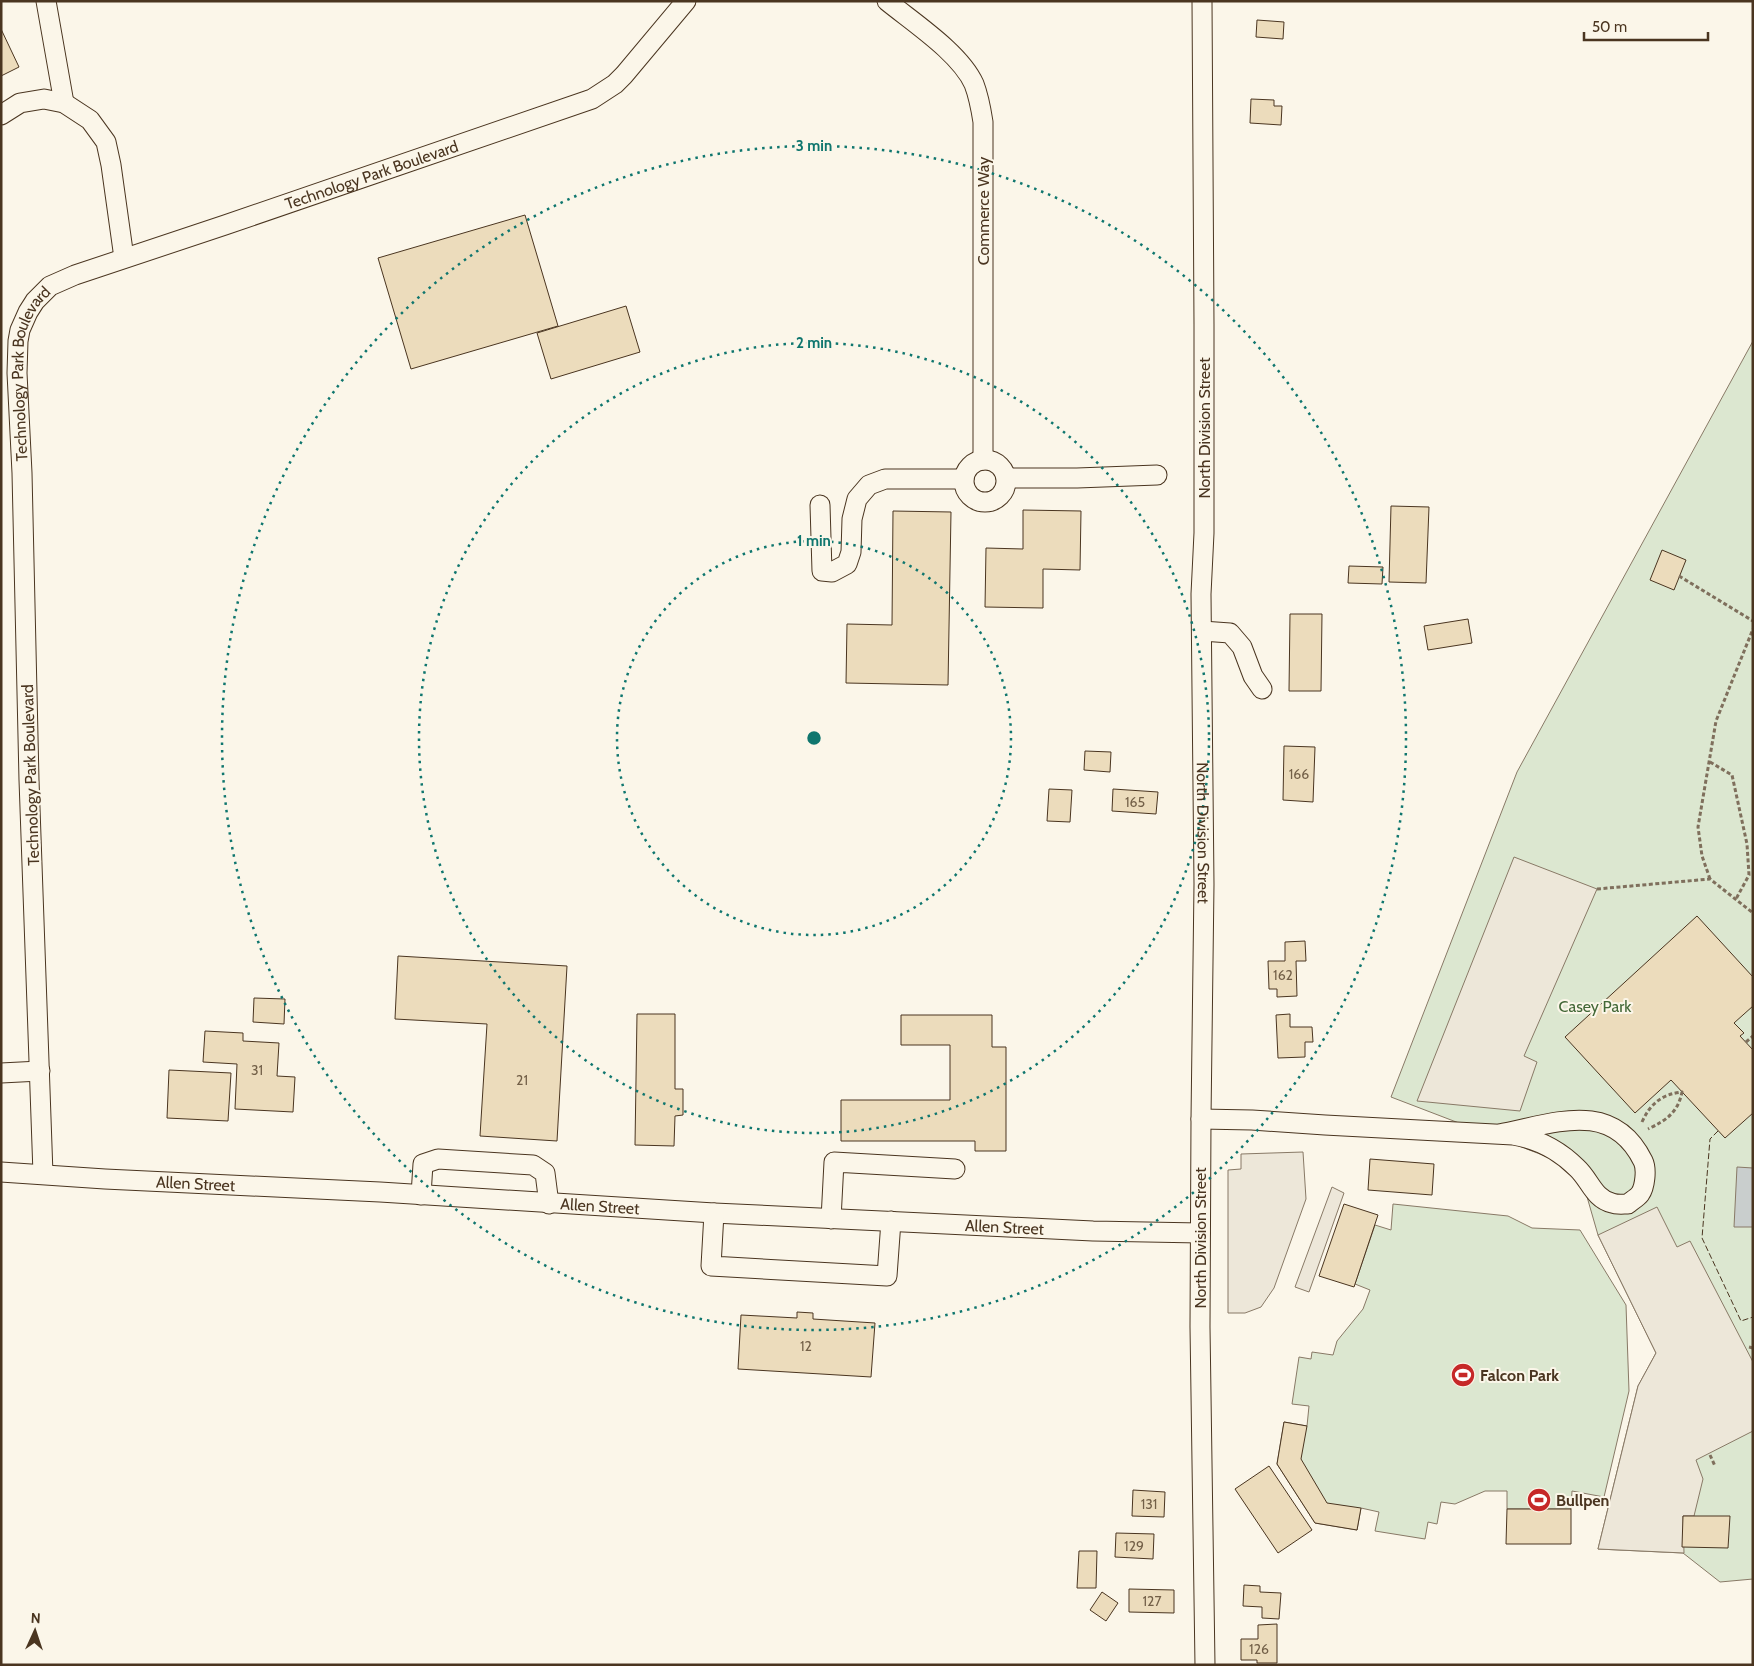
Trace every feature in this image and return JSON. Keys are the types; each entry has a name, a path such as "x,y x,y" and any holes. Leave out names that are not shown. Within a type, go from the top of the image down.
{"street":[{"path":"46,1 64,103"},
{"name":"Technology Park Boulevard","path":"43,1174 22,473 10,395 20,330 28,312 35,301 50,286 60,281 592,99 615,84 624,75 686,1"},
{"name":"North Division Street","path":"1202,1 1204,884 1200,1119 1200,1327 1205,1665"},
{"name":"Commerce Way","path":"891,2 960,63 974,84 980,102 983,122 983,460"},
{"path":"1,115 20,103 44,100 64,103 90,120 106,142 124,258"},
{"path":"983,460 996,463 1006,478 1005,486 998,497 986,502 972,498 964,486 966,472 970,466 983,460"},
{"path":"1006,478 1157,475"},
{"path":"820,505 822,571 832,572 847,564 851,552 852,519 857,498 869,485 885,479 964,479"},
{"path":"1202,631 1230,633 1242,647 1253,676 1262,689"},
{"path":"1,1073 40,1071"},
{"path":"1200,1119 1252,1120 1525,1137 1549,1146 1560,1153 1579,1169 1594,1193 1612,1203 1628,1204 1640,1194 1645,1179 1645,1164 1636,1147 1619,1130 1604,1123 1582,1119 1499,1134"},
{"path":"421,1195 423,1164 438,1159 533,1165 545,1172 549,1204"},
{"path":"831,1218 834,1162 956,1169"},
{"name":"Allen Street","path":"1,1172 714,1213 1093,1231 1200,1233"},
{"path":"714,1213 711,1266 888,1276 891,1221"}],"path":[{"path":"1679,576 1753,621"},
{"path":"1753,630 1716,722 1698,827 1702,856 1710,878 1753,913"},
{"path":"1710,762 1732,774 1747,844 1749,875 1736,899"},
{"path":"1596,889 1710,878"},
{"path":"1746,1042 1753,1036"},
{"path":"1642,1122 1647,1110 1658,1100 1670,1093 1682,1092 1680,1103 1673,1113 1662,1122 1648,1129"},
{"path":"1710,1455 1715,1466"}],"green space":[{"name":"Casey Park","path":"1753,341 1753,1579 1720,1582 1683,1553 1598,1549 1638,1386 1656,1353 1598,1235 1579,1169 1391,1097 1517,772"},
{"name":"Falcon Park","path":"1393,1204 1508,1216 1532,1228 1580,1230 1626,1305 1629,1391 1604,1497 1572,1491 1571,1509 1507,1509 1507,1491 1485,1491 1455,1504 1441,1502 1437,1524 1428,1522 1425,1539 1375,1531 1379,1512 1361,1508 1357,1530 1315,1523 1277,1464 1284,1422 1307,1426 1309,1406 1292,1404 1299,1357 1311,1359 1312,1352 1333,1355 1337,1341 1363,1309 1370,1290 1355,1284 1375,1225 1391,1230"}],"shaded area":[{"path":"1514,857 1597,889 1524,1056 1537,1062 1520,1111 1417,1101"},
{"path":"1303,1152 1306,1199 1274,1288 1261,1307 1245,1313 1228,1313 1228,1170 1241,1169 1241,1154"},
{"path":"1737,1167 1753,1168 1753,1227 1734,1227"},
{"path":"1332,1187 1344,1193 1309,1292 1295,1287"},
{"path":"1657,1207 1677,1247 1690,1241 1753,1362 1753,1431 1696,1460 1703,1479 1694,1516 1683,1516 1684,1553 1598,1549 1638,1386 1656,1353 1598,1235"}],"building":[{"path":"1257,20 1284,22 1283,39 1256,37"},
{"path":"1,29 19,67 1,76"},
{"path":"1251,99 1274,100 1274,106 1282,106 1281,125 1250,123"},
{"path":"525,215 558,326 411,369 378,258"},
{"path":"626,306 640,352 551,379 537,333"},
{"path":"1391,506 1429,507 1426,583 1389,582"},
{"path":"1023,510 1081,511 1080,570 1043,569 1043,608 985,607 986,548 1023,549"},
{"path":"893,511 951,512 948,685 846,683 847,624 892,625"},
{"path":"1662,550 1686,560 1674,590 1650,580"},
{"path":"1349,566 1383,567 1382,584 1348,583"},
{"path":"1290,614 1322,614 1321,691 1289,691"},
{"path":"1468,619 1472,643 1428,650 1424,626"},
{"path":"1284,746 1315,747 1313,802 1283,800"},
{"path":"1085,751 1111,752 1110,772 1084,770"},
{"path":"1049,789 1072,790 1070,822 1047,821"},
{"path":"1113,789 1158,792 1156,814 1112,811"},
{"path":"1697,916 1753,977 1753,1006 1734,1023 1744,1033 1740,1036 1753,1050 1753,1113 1725,1138 1671,1080 1635,1113 1565,1037"},
{"path":"1305,941 1306,961 1296,961 1297,996 1277,997 1277,989 1269,989 1268,961 1285,961 1285,942"},
{"path":"398,956 567,966 557,1141 480,1136 487,1024 395,1019"},
{"path":"254,998 285,999 284,1024 253,1022"},
{"path":"637,1014 675,1014 675,1089 683,1089 683,1115 675,1116 674,1146 635,1145"},
{"path":"1290,1014 1290,1027 1312,1027 1313,1042 1305,1042 1305,1057 1278,1058 1276,1015"},
{"path":"901,1015 992,1015 992,1047 1006,1047 1006,1151 975,1151 975,1141 841,1141 841,1100 950,1100 950,1045 901,1045"},
{"path":"205,1031 243,1033 243,1041 279,1043 277,1076 295,1077 293,1112 235,1109 237,1064 203,1062"},
{"path":"169,1070 231,1073 228,1121 167,1118"},
{"path":"1370,1159 1434,1164 1432,1195 1368,1190"},
{"path":"1344,1204 1378,1215 1354,1287 1319,1276"},
{"path":"797,1312 813,1313 813,1319 875,1323 871,1377 738,1369 741,1315 797,1318"},
{"path":"1284,1422 1307,1426 1301,1459 1327,1503 1361,1508 1357,1530 1315,1523 1277,1464"},
{"path":"1269,1466 1312,1530 1278,1553 1235,1489"},
{"path":"1133,1490 1165,1492 1164,1517 1132,1516"},
{"path":"1507,1509 1571,1509 1571,1544 1506,1544"},
{"path":"1683,1516 1730,1516 1728,1548 1682,1547"},
{"path":"1116,1533 1154,1534 1153,1559 1115,1557"},
{"path":"1079,1551 1097,1551 1096,1588 1077,1588"},
{"path":"1244,1585 1260,1586 1260,1592 1281,1593 1279,1619 1262,1618 1262,1607 1243,1606"},
{"path":"1129,1589 1174,1590 1174,1613 1129,1612"},
{"path":"1102,1592 1118,1603 1106,1621 1090,1610"},
{"path":"1277,1624 1277,1663 1257,1663 1257,1660 1241,1660 1241,1639 1258,1639 1258,1625"}],"fence":[{"path":"1718,1131 1710,1139 1702,1238 1741,1321 1753,1317"}],"place":[{"name":"Falcon Park","path":"1463,1375"},
{"name":"Bullpen","path":"1539,1500"}]}
